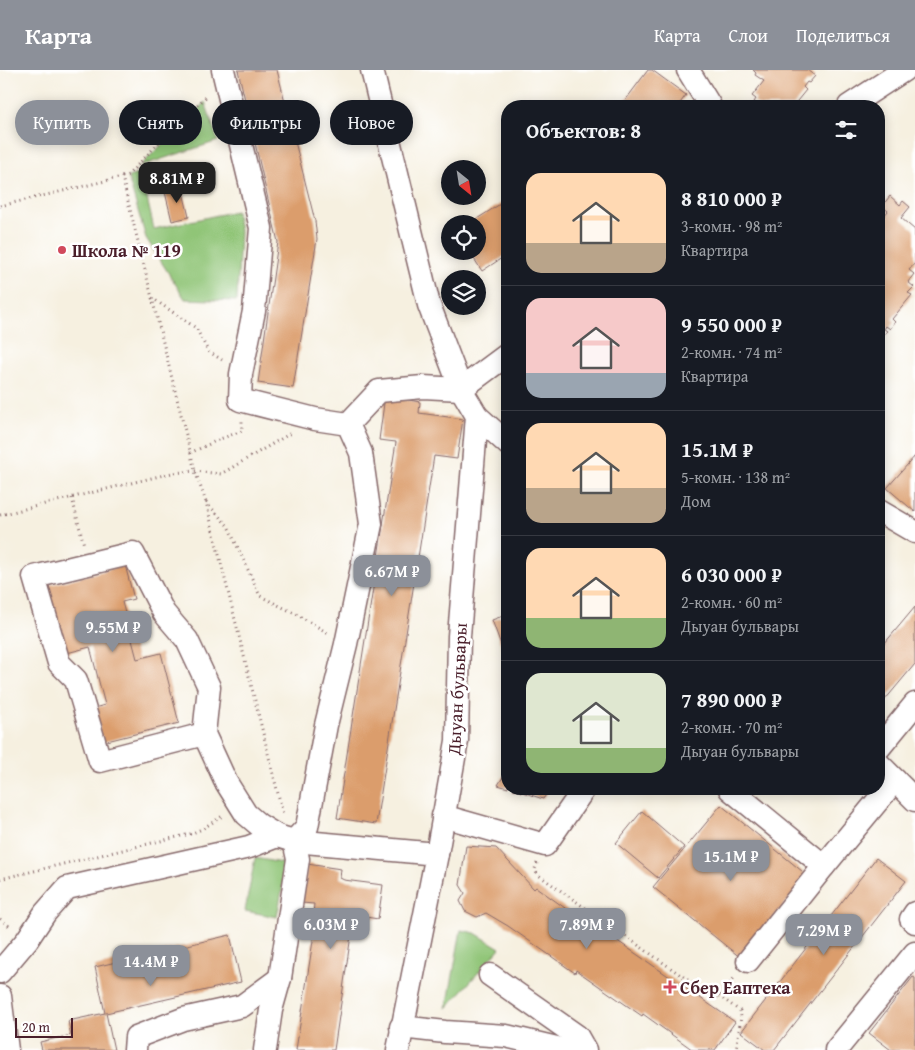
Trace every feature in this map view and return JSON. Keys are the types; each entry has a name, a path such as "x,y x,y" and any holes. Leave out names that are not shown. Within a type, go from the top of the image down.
{"street":[{"path":"222,70 261,228 254,311 241,374 240,400 315,419 348,424"},
{"path":"373,70 429,305 461,389 477,416 501,438"},
{"path":"688,70 706,100"},
{"path":"858,100 904,70"},
{"path":"348,424 380,391 423,386 461,389 501,359"},
{"name":"Дыуан бульвары","path":"398,1050 401,1027 437,854 457,741 459,636 477,416"},
{"path":"287,839 308,827 326,725 346,644 371,524 361,454 348,424"},
{"path":"885,514 915,532"},
{"path":"204,734 100,761 76,680 59,663 34,577 133,553 164,613 187,640 209,687 204,734 226,782 246,814 259,825 287,839 298,859 280,978 272,1010 266,1050"},
{"path":"885,741 915,704"},
{"path":"885,770 915,800"},
{"path":"885,792 895,780"},
{"path":"443,816 545,845 580,795"},
{"path":"737,795 824,866"},
{"path":"748,961 883,795"},
{"path":"0,972 28,940 45,913 67,888 287,839 437,854"},
{"path":"915,913 911,919 915,922"},
{"path":"836,1050 915,953"},
{"path":"490,975 577,1036 586,1050"},
{"path":"135,1050 136,1037 182,1019 242,1006 280,978"},
{"path":"0,996 7,1050"},
{"path":"401,1027 506,1036 565,1050"}],"path":[{"path":"0,206 128,175 206,96 228,93"},
{"path":"122,177 190,453 206,502 287,839"},
{"path":"152,297 196,328 208,350 241,374"},
{"path":"190,453 242,431 240,400"},
{"path":"0,515 172,473 221,474 315,419"},
{"path":"72,498 89,564"},
{"path":"206,502 228,526 260,596 296,614 346,644"},
{"path":"0,879 190,834 202,829 240,805"},
{"path":"545,845 536,864 537,874 712,997 716,998 719,996 748,961"},
{"path":"719,996 740,1011 741,1016 736,1050"}],"green space":[{"path":"205,102 212,123 212,143 140,166 161,145 202,145 202,105"},
{"path":"171,164 157,178 143,181 154,229 236,211 240,231 237,301 185,299 146,238 128,177"},
{"path":"255,858 287,864 277,917 245,911"},
{"path":"461,930 475,933 500,948 447,1008"}],"building":[{"path":"238,70 277,70 285,100 245,100"},
{"path":"648,70 652,70 686,95 682,100 626,100"},
{"path":"753,70 807,70 815,76 803,87 806,90 798,100 755,100 752,96 764,81 755,75 756,73"},
{"path":"255,145 296,145 315,221 317,239 293,388 258,383 278,242"},
{"path":"182,188 189,217 172,221 165,192"},
{"path":"890,196 900,205 903,201 910,207 901,218 915,230 915,263 909,270 914,274 908,282 914,287 908,293 912,295 892,319 895,322 890,329 886,326 885,328 885,215 888,211 885,208 885,202"},
{"path":"501,203 501,259 481,270 475,260 486,260 486,215 483,215"},
{"path":"385,396 420,402 419,413 463,419 457,459 434,456 376,824 337,818 396,442 379,440"},
{"path":"915,456 915,512 887,488"},
{"path":"125,565 134,599 122,602 137,659 161,653 179,723 103,742 94,708 105,705 90,647 63,654 46,586"},
{"path":"915,607 915,664 885,700 885,643"},
{"path":"501,617 501,645 492,620"},
{"path":"531,795 546,795 543,799"},
{"path":"721,805 808,876 741,958 653,887"},
{"path":"642,811 684,847 658,878 616,843"},
{"path":"466,846 496,848 534,889 536,887 601,934 603,931 735,1022 715,1050 693,1050 643,1014 642,1016 576,970 575,973 508,926 486,913 477,917 465,911 460,901 465,893 460,885"},
{"path":"876,858 906,881 774,1050 765,1050 741,1032"},
{"path":"307,864 341,869 340,878 344,880 383,885 378,919 354,915 334,1050 296,1050 317,915 313,915 314,904 302,903"},
{"path":"230,935 241,982 106,1013 114,1050 42,1050 40,1042 71,1035 68,1021 105,1013 95,967"},
{"path":"913,977 915,978 915,1050 891,1050 869,1033"}],"place":[{"name":"Школа № 119","path":"62,250"},
{"name":"Сбер Еаптека","path":"670,987"}]}
